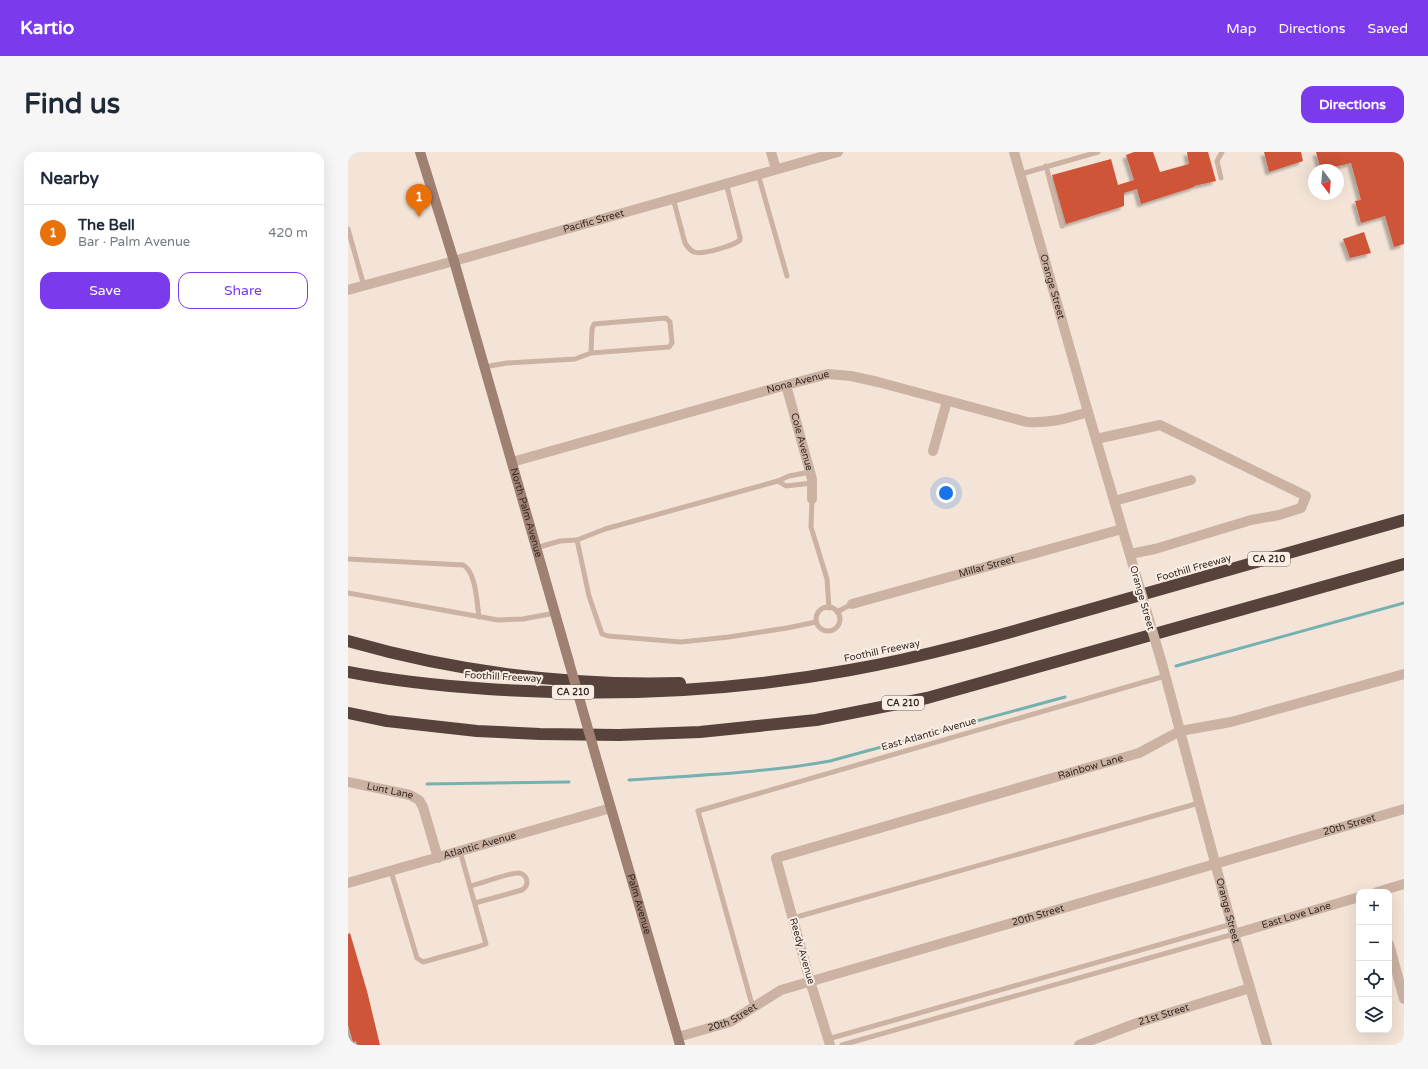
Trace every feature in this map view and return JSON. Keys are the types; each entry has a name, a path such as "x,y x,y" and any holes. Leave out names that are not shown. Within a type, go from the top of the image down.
{"highway":[{"name":"Foothill Freeway","path":"348,672 443,686 536,692 636,692 686,690 799,679 866,667 955,648 1404,520"},
{"name":"CA 210","path":"348,713 386,721 477,731 540,734 619,735 700,732 816,720 927,698 1404,564"},
{"path":"348,641 414,659 458,668 504,674 595,682 673,683 799,679"},
{"path":"348,716 386,721"}],"main road":[{"path":"420,152 454,261"},
{"name":"North Palm Avenue","path":"454,261 598,764"},
{"name":"Palm Avenue","path":"598,764 679,1041"}],"street":[{"path":"771,152 776,170"},
{"name":"Pacific Street","path":"348,290 838,152"},
{"name":"Orange Street","path":"1014,152 1164,671 1234,934 1267,1045"},
{"name":"Nona Avenue","path":"512,462 828,374 851,376 878,382 1027,422 1042,423 1058,421 1088,412"},
{"name":"Cole Avenue","path":"786,386 810,472 812,498"},
{"path":"933,451 947,401"},
{"path":"1096,439 1160,426 1306,496 1300,508 1279,515 1251,520 1155,549 1130,554"},
{"path":"1114,500 1191,480"},
{"name":"Millar Street","path":"852,604 1122,529"},
{"name":"Rainbow Lane","path":"776,858 1139,753 1180,731 1231,722 1404,674"},
{"name":"Lunt Lane","path":"348,782 410,795 419,800 426,814 438,858"},
{"name":"Atlantic Avenue","path":"348,883 611,808"},
{"name":"20th Street","path":"679,1041 730,1022 781,990 1404,809"},
{"name":"Reedy Avenue","path":"776,858 810,981 829,1042"},
{"path":"1387,889 1404,884"},
{"name":"East Love Lane","path":"1234,934 1356,898"},
{"path":"1392,955 1404,999"},
{"name":"21st Street","path":"1080,1045 1100,1042 1137,1024 1250,988"}],"lane":[{"path":"1021,174 1098,152"},
{"path":"1221,178 1217,161 1222,152"},
{"path":"1046,166 1062,226"},
{"path":"758,174 787,276"},
{"path":"673,198 685,243 689,249 699,253 733,245 740,240 740,237 726,184"},
{"path":"348,229 364,286"},
{"path":"484,367 508,362 575,359 591,353 668,347 672,343 670,322 666,318 594,324 592,329 591,353"},
{"path":"536,548 560,541 576,540 605,530 778,481 788,476 810,472"},
{"path":"778,481 786,486 812,483"},
{"path":"812,498 811,528 827,579 829,608"},
{"path":"576,540 589,596 602,634 608,636 681,642 729,637 816,622"},
{"path":"348,559 463,565 468,567 473,582 479,617"},
{"path":"348,592 498,620 523,619 554,613"},
{"path":"837,612 852,604"},
{"path":"829,608 837,612 840,619 837,626 831,631 820,628 816,622 816,618 822,609 829,608"},
{"name":"East Atlantic Avenue","path":"753,1008 698,811 1164,671"},
{"path":"792,918 1199,803"},
{"path":"391,871 417,958 423,962 486,944 460,851"},
{"path":"470,886 516,873 524,875 526,878 527,884 522,890 475,903"},
{"path":"829,1042 1232,924"},
{"path":"842,1045 1234,934"}],"building":[{"path":"1134,152 1153,152 1160,172 1189,164 1187,152 1208,152 1216,181 1194,186 1141,204 1137,189 1124,193 1124,206 1066,224 1052,175 1111,159 1118,185 1134,180 1126,155"},
{"path":"1264,152 1301,152 1303,161 1269,172"},
{"path":"1316,152 1404,152 1404,244 1394,247 1385,216 1361,223 1355,201 1361,200 1351,163 1344,165 1319,164"},
{"path":"1364,232 1371,253 1350,258 1343,239"},
{"path":"350,933 367,991 380,1045 357,1045 356,1041 353,1042 348,1025 348,934"}],"waterway":[{"path":"1176,666 1404,603"},
{"path":"629,780 755,771 830,761 1065,697"},
{"path":"427,784 569,782"}],"place":[{"name":"The Bell","path":"419,217"}]}
